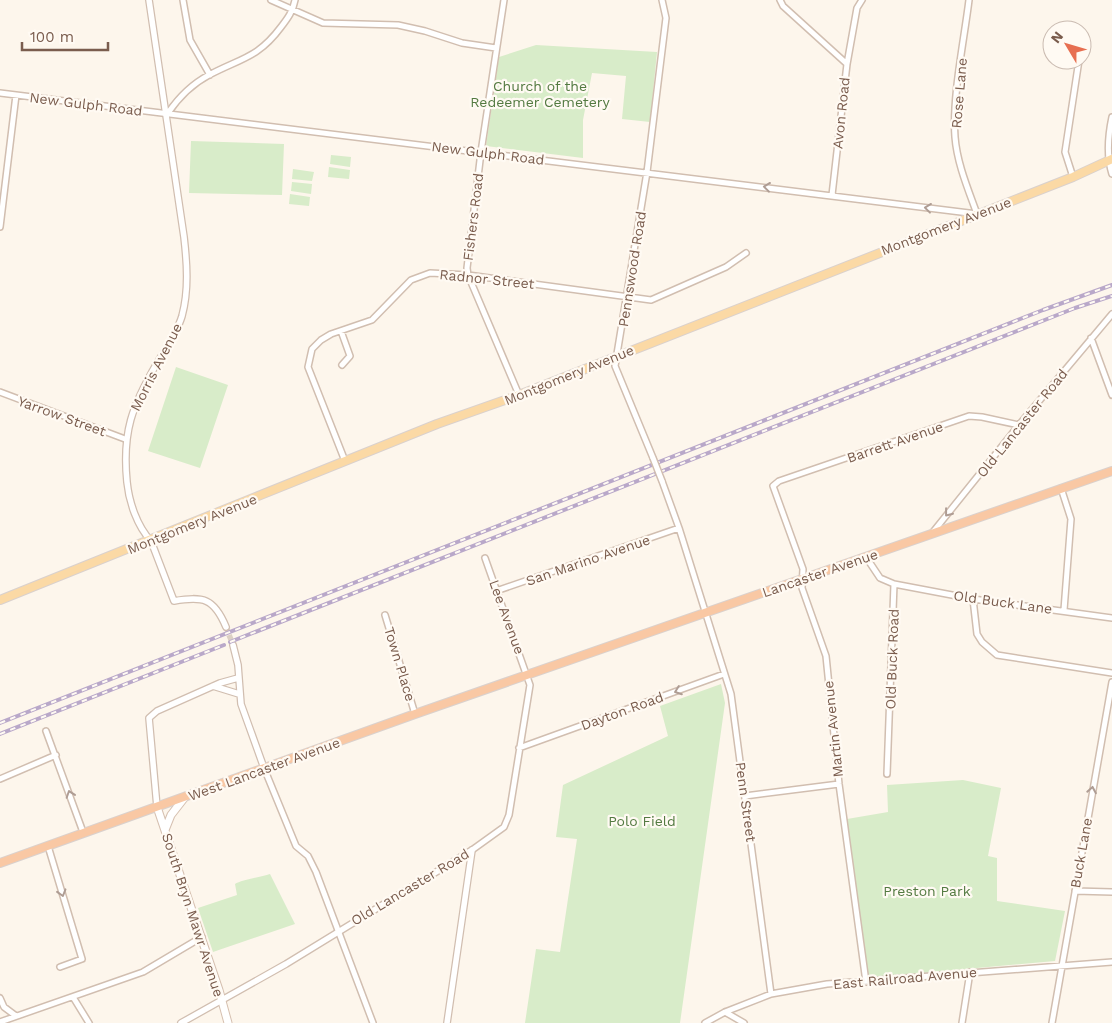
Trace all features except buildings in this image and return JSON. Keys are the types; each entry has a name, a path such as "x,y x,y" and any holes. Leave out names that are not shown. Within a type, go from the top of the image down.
{"highway":[{"name":"Lancaster Avenue","path":"529,676 1112,470"},
{"name":"West Lancaster Avenue","path":"0,863 83,832 158,808 415,714 529,676"}],"main road":[{"name":"Montgomery Avenue","path":"0,600 437,424 519,395 1073,177 1110,160"},
{"path":"165,830 171,815 185,797"},
{"name":"South Bryn Mawr Avenue","path":"158,808 202,937 228,1023"}],"street":[{"name":"Morris Avenue","path":"149,0 168,114 187,260 186,292 182,316 138,399 125,439 128,491 134,512 144,535 150,541 174,601 192,598 210,603 220,613 226,627"},
{"path":"184,0 190,40 210,74"},
{"path":"271,0 322,23 398,25 425,31 462,43 496,48"},
{"path":"168,114 179,97 210,74 250,57 268,44 293,11 295,0"},
{"name":"Fishers Road","path":"504,0 481,152 468,275 519,395"},
{"name":"Pennswood Road","path":"662,0 666,18 647,172 615,366 653,458 679,528 704,613"},
{"name":"Avon Road","path":"780,0 783,6 847,64 832,195"},
{"path":"847,64 857,8 862,0"},
{"name":"Rose Lane","path":"969,0 955,109 955,138 963,174 977,214"},
{"path":"1073,177 1066,152 1078,70"},
{"name":"New Gulph Road","path":"0,93 977,214"},
{"path":"0,227 16,95"},
{"path":"1112,117 1108,141 1112,174"},
{"name":"Radnor Street","path":"345,461 308,367 312,349 321,340 372,320 411,280 430,273 468,275 627,295 652,300 726,267 746,253"},
{"name":"Old Lancaster Road","path":"933,533 1019,425 1112,314"},
{"path":"341,331 350,356 342,365"},
{"path":"1091,338 1112,396"},
{"name":"Yarrow Street","path":"0,392 125,439"},
{"name":"Barrett Avenue","path":"773,485 779,481 969,416 982,416 1019,425"},
{"name":"Martin Avenue","path":"773,485 773,491 803,569 802,588 826,656 839,784 866,982"},
{"path":"1062,488 1071,519 1064,610"},
{"name":"San Marino Avenue","path":"496,591 679,528"},
{"path":"866,557 880,578 894,584"},
{"name":"Lee Avenue","path":"485,558 529,676"},
{"name":"Old Buck Lane","path":"894,584 973,598 1112,618"},
{"name":"Old Buck Road","path":"887,774 894,584"},
{"path":"973,598 977,634 982,642 997,655 1112,673"},
{"name":"Penn Street","path":"704,613 731,694 771,994"},
{"name":"Town Place","path":"385,615 415,714"},
{"path":"233,645 238,666 241,704 264,768 296,846 311,861 373,1023"},
{"name":"Dayton Road","path":"520,748 724,674"},
{"name":"Old Lancaster Road","path":"181,1023 339,931 472,850 504,827 512,803 530,685 529,676"},
{"path":"158,808 149,718 157,710 213,686 238,678"},
{"name":"Buck Lane","path":"1052,1023 1112,682"},
{"path":"213,686 239,694"},
{"path":"46,731 83,832"},
{"path":"0,778 56,756"},
{"path":"745,796 839,784"},
{"path":"48,846 82,959 60,966"},
{"path":"447,1023 472,850"},
{"path":"1075,891 1112,892"},
{"path":"0,1022 143,972 202,937"},
{"name":"East Railroad Avenue","path":"705,1023 725,1012 771,994 827,984 1112,962"},
{"path":"962,1023 970,972"},
{"path":"73,996 89,1023"},
{"path":"0,998 4,1007 16,1016"},
{"path":"725,1012 744,1023"}],"green space":[{"name":"Church of the Redeemer Cemetery","path":"536,45 657,52 650,122 622,119 626,76 592,73 583,120 583,158 486,146 499,57"},
{"path":"191,141 284,144 282,195 189,193"},
{"path":"331,155 351,157 350,167 330,164"},
{"path":"329,167 350,170 349,179 328,177"},
{"path":"293,169 314,172 312,181 292,179"},
{"path":"292,182 312,184 311,194 291,191"},
{"path":"290,194 310,197 309,206 289,204"},
{"path":"176,367 228,385 200,468 148,451"},
{"name":"Polo Field","path":"721,684 725,703 680,1023 525,1023 536,949 560,952 577,839 556,837 563,785 668,736 660,706"},
{"name":"Preston Park","path":"963,780 1001,788 988,856 997,858 997,901 1065,911 1055,961 868,978 847,819 888,812 887,785"},
{"path":"270,874 295,924 213,952 198,908 237,895 235,884"}],"tunnel":[{"path":"226,627 233,645"}],"railway":[{"path":"0,723 1043,310 1112,285"},
{"path":"230,642 1075,308 1112,296"},
{"path":"0,734 224,645"}]}
